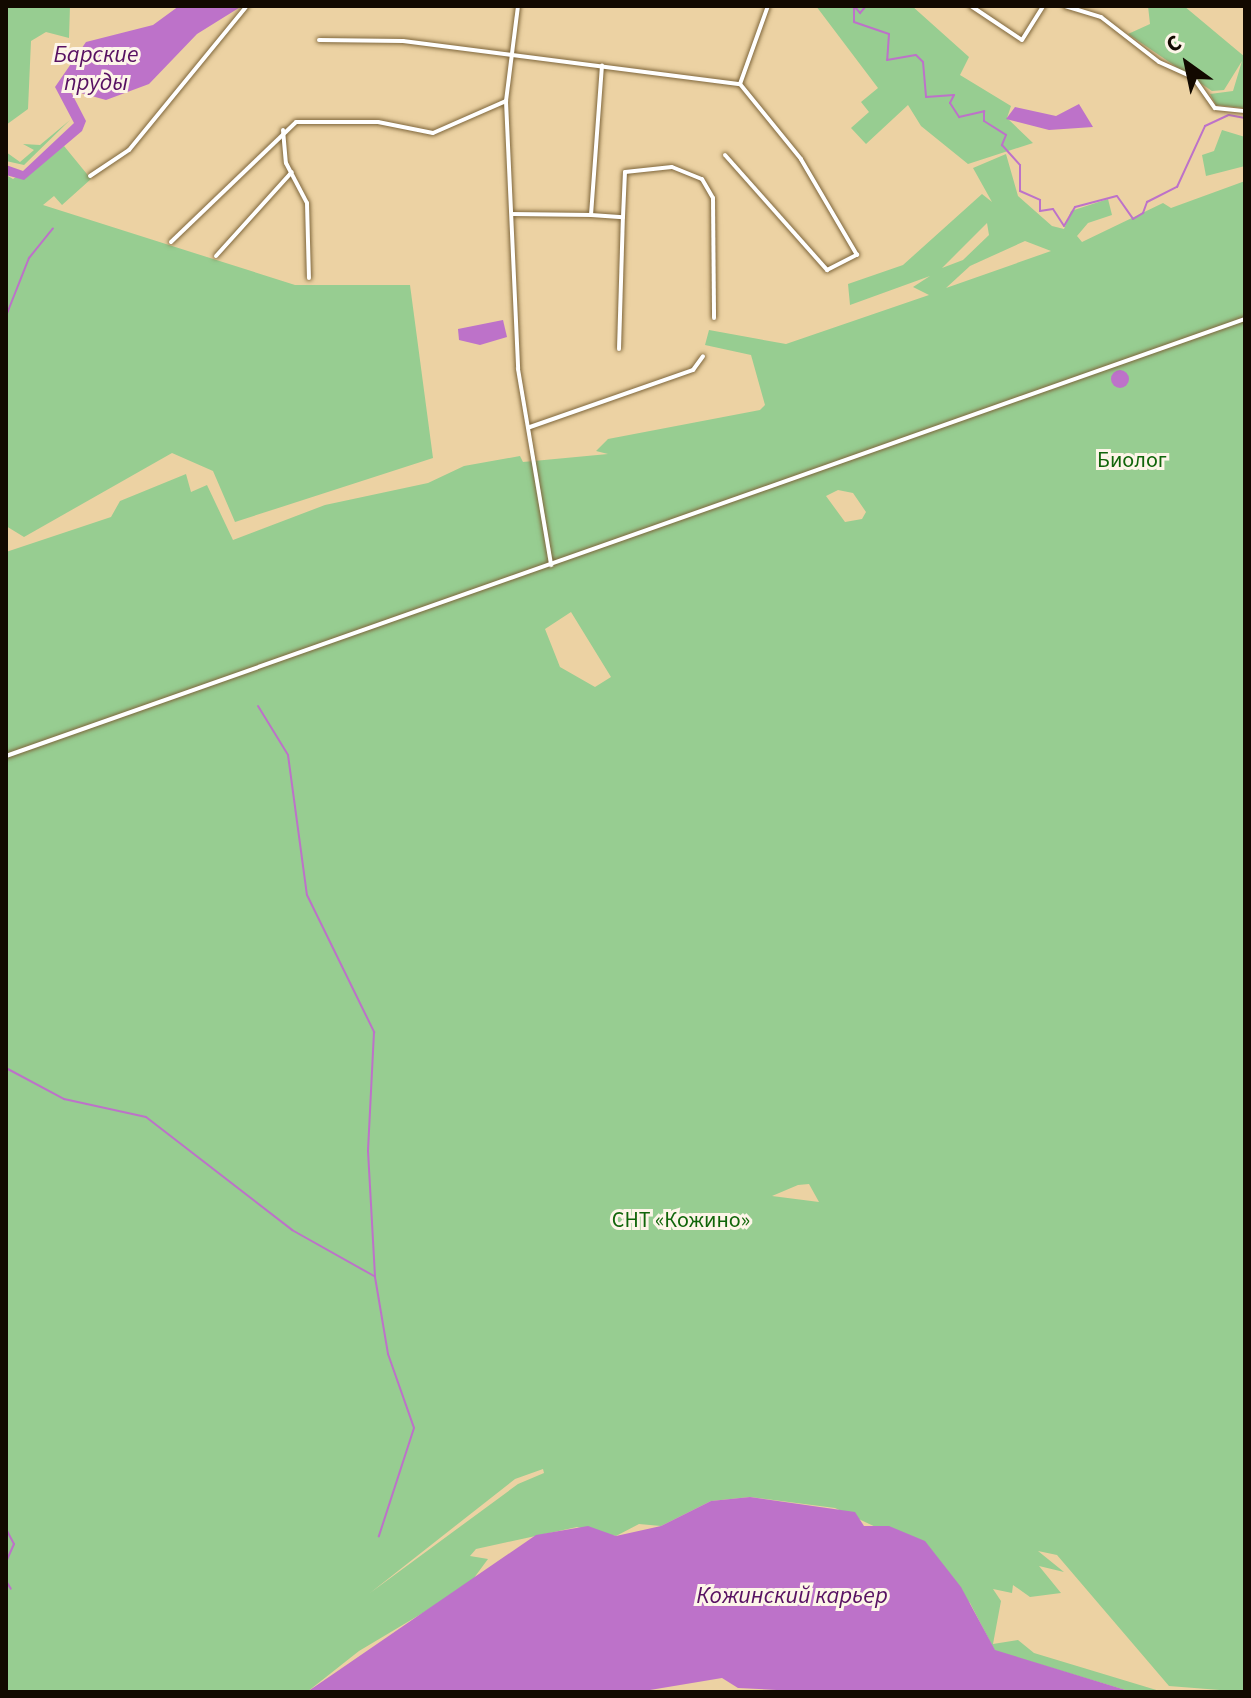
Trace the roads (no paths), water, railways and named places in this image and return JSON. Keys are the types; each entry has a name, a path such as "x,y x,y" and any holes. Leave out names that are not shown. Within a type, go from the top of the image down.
{"street":[{"path":"90,176 129,150 247,6"},
{"path":"518,6 506,101 518,369 551,565"},
{"path":"740,84 768,6"},
{"path":"971,6 1022,40 1043,6"},
{"path":"1065,6 1101,17 1159,62 1193,77 1215,108 1245,111"},
{"path":"319,40 512,54 740,84 801,159 857,255 827,270 725,155"},
{"path":"591,215 602,65"},
{"path":"171,242 283,130 296,122 346,119 433,133 506,101"},
{"path":"283,130 292,172 307,203 309,278"},
{"path":"619,349 625,172 672,167 702,179 713,198 714,318"},
{"path":"216,256 292,172"},
{"path":"513,214 623,217"},
{"path":"6,756 1245,319"},
{"path":"530,427 693,370 703,356"}],"water":[{"name":"Барские пруды","path":"179,6 242,6 197,34 149,84 106,100 70,90 86,121 82,131 24,180 6,175 6,165 23,171 74,123 55,87 86,42 153,25"},
{"path":"1079,104 1093,127 1049,130 1006,119 1015,107 1056,116"},
{"path":"503,320 507,337 480,345 459,340 458,329"},
{"path":"1120,370 1129,379 1120,388 1111,379"},
{"name":"Кожинский карьер","path":"750,1497 855,1512 864,1526 889,1526 925,1541 961,1587 995,1650 1132,1692 815,1692 738,1688 722,1678 638,1692 307,1692 536,1535 588,1526 616,1536 661,1526 711,1501"}],"waterway":[{"path":"854,6 854,22 889,34 887,60 916,55 923,62 926,97 954,95 950,103 959,117 984,111 984,121 1006,135 1002,145 1020,165 1020,191 1040,200 1040,211 1053,209 1064,226 1075,207 1117,196 1133,219 1143,213 1147,202 1177,187 1205,126 1229,115 1245,118"},
{"path":"855,7 860,13 866,6"},
{"path":"6,316 29,258 53,228"},
{"path":"258,706 288,755 307,895 374,1032 368,1151 375,1277 388,1354 414,1428 379,1536"},
{"path":"6,1068 64,1099 146,1117 292,1230 374,1276"},
{"path":"6,1529 14,1544 6,1562"},
{"path":"6,1581 11,1589"}],"park label":[{"name":"Биолог","path":"1132,461"},
{"name":"СНТ «Кожино»","path":"681,1221"}]}
